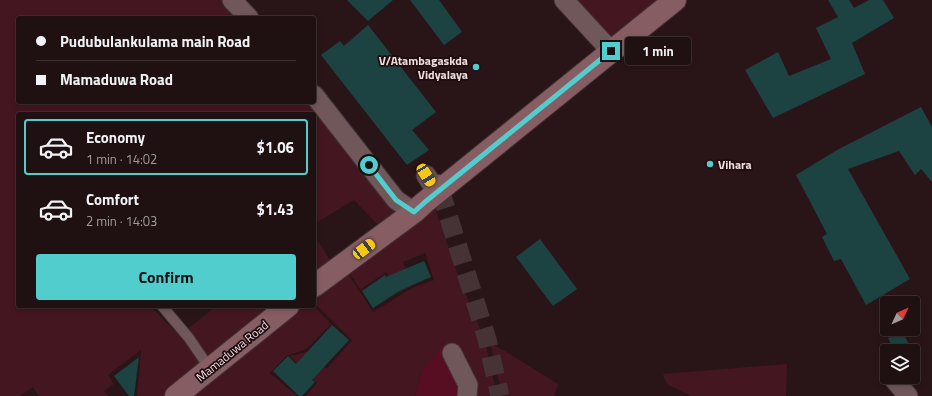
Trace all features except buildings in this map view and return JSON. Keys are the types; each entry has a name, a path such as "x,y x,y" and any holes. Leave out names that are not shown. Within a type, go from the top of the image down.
{"street":[{"path":"232,0 247,16"},
{"path":"564,0 611,51"},
{"path":"316,285 414,212 675,0"},
{"path":"316,98 396,200 414,212"},
{"path":"426,175 431,184 445,186"},
{"name":"Mamaduwa Road","path":"176,396 285,308"},
{"path":"452,353 468,384 467,396"},
{"path":"898,384 908,396"}],"lane":[{"path":"164,308 189,338 210,369"}],"shaded area":[{"path":"0,0 228,0 243,16 16,16 16,104 316,104 400,215 380,227 354,200 316,223 316,112 16,112 16,308 153,308 185,341 205,366 167,396 137,396 141,350 108,375 114,384 104,391 108,396 39,396 33,387 20,396 0,396"},
{"path":"564,0 667,0 603,51"},
{"path":"431,197 458,275 485,341 497,396 469,396 421,373 415,396 306,396 317,383 290,356 307,352 327,369 352,340 316,305 316,286 343,266 373,312 412,288 434,280 425,253 403,262 412,286 399,292 386,272 360,290 346,267"},
{"path":"316,238 333,265 316,278"},
{"path":"214,308 280,308 209,362 189,328"},
{"path":"290,308 316,308 331,324 305,350 286,356 270,373 297,396 183,396"},
{"path":"490,342 558,384 554,396 502,396"},
{"path":"443,344 464,387 463,396 415,396 421,373"},
{"path":"787,364 786,396 691,396 667,384 663,374"}],"tunnel":[{"path":"440,190 487,339 500,396"}],"place":[{"name":"V/Atambagaskda Vidyalaya","path":"476,67"},
{"name":"Vihara","path":"710,164"}],"route":[{"path":"369,165 396,200 414,212 611,51"}]}
